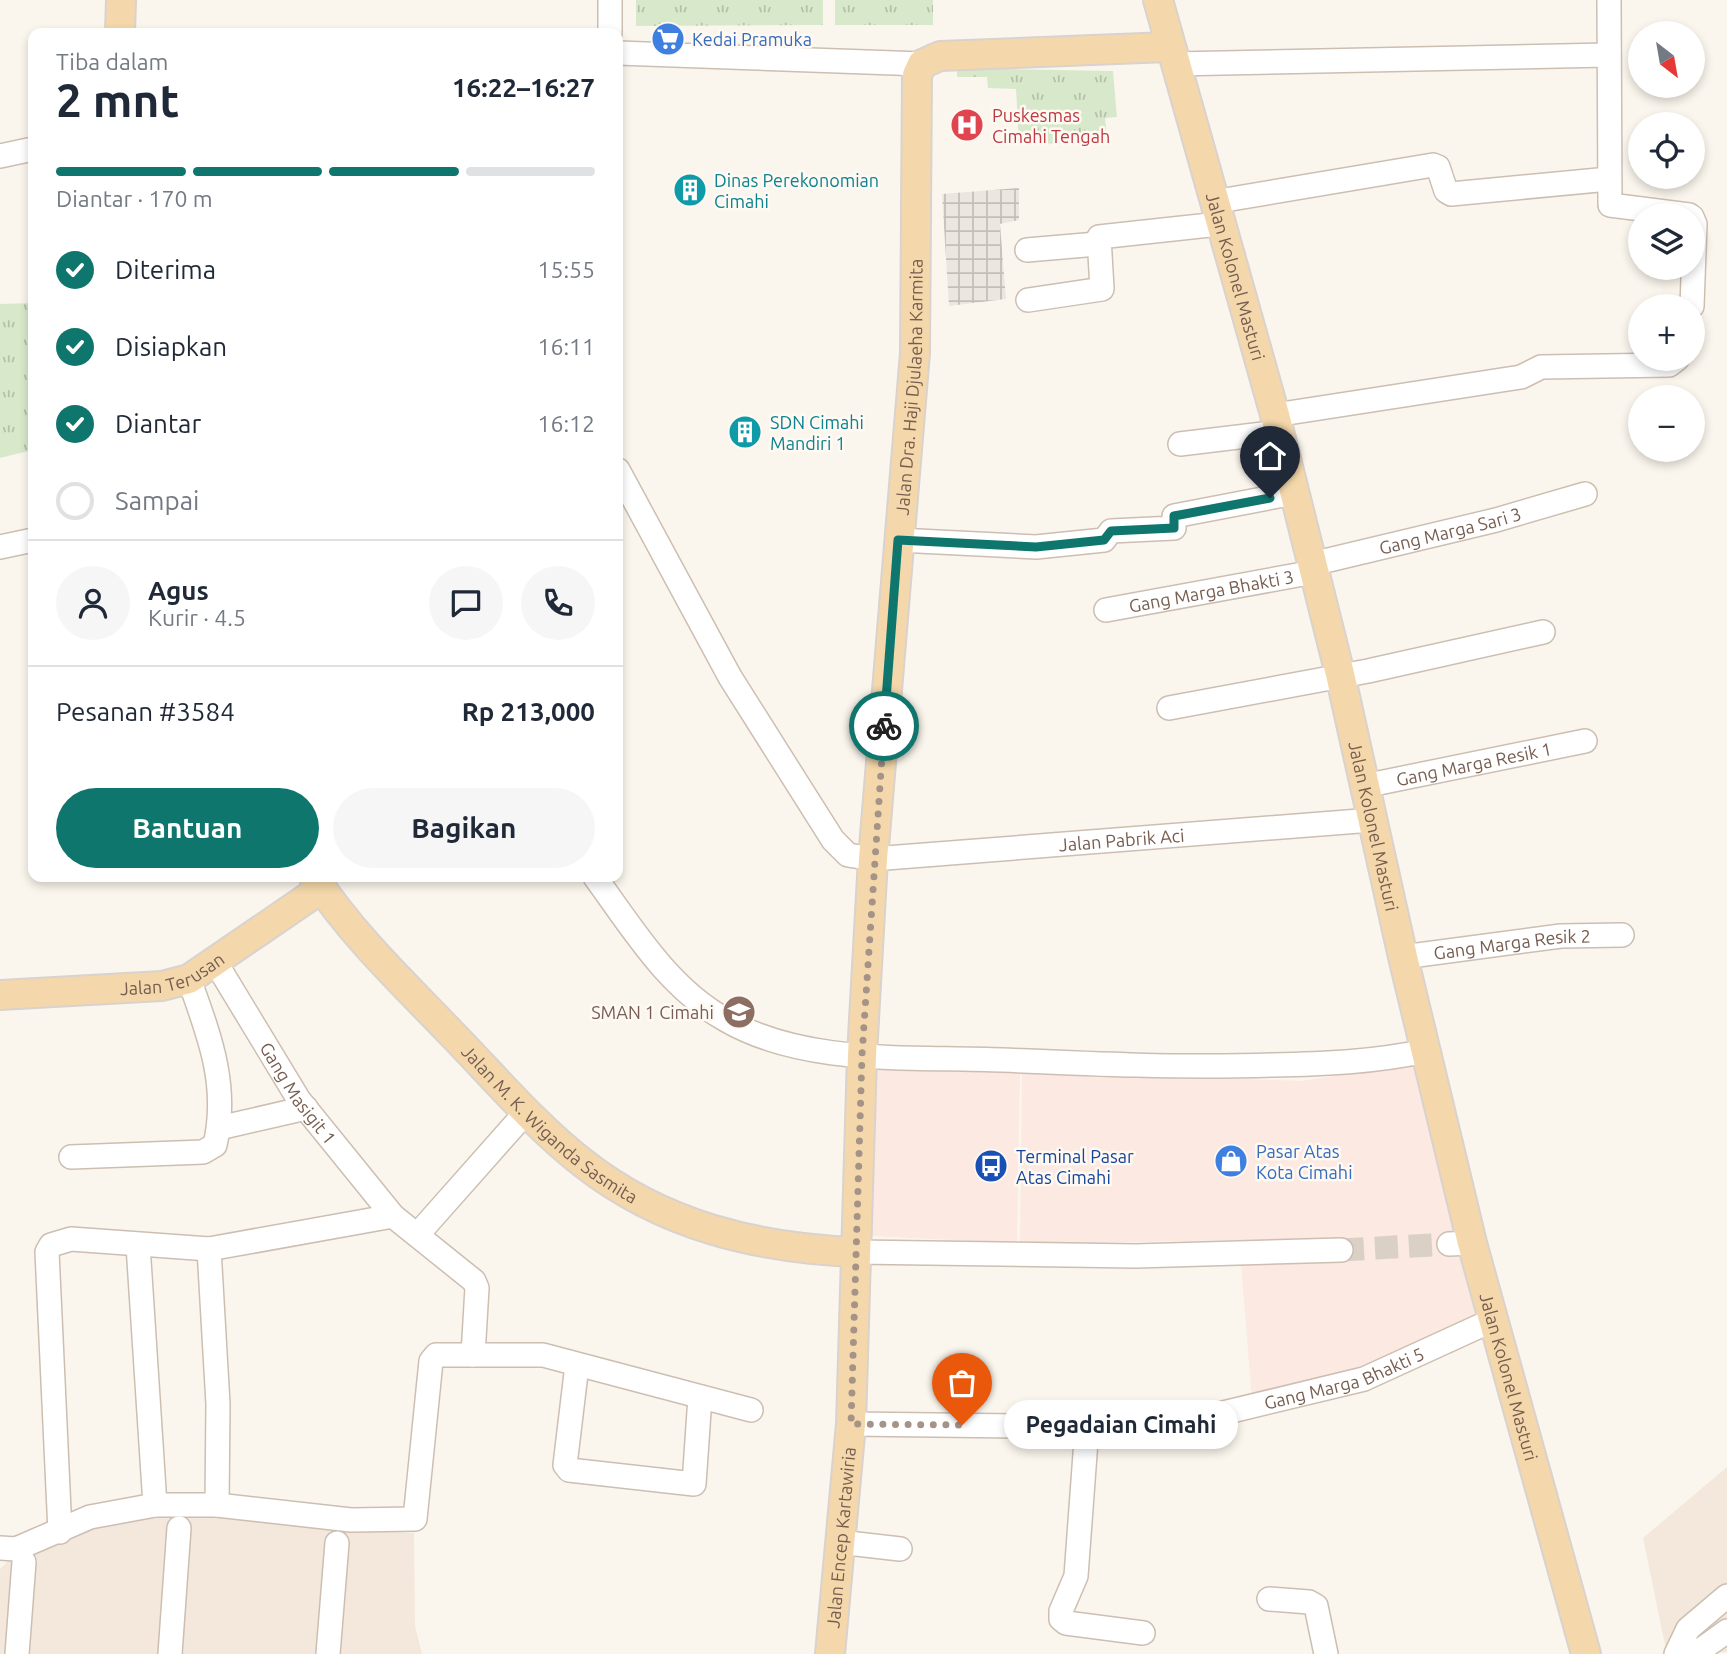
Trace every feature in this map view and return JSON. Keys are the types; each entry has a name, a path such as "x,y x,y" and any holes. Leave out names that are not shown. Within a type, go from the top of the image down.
{"main road":[{"path":"120,28 121,0"},
{"name":"Jalan Kolonel Masturi","path":"1158,0 1172,55 1225,205 1284,417 1294,493 1318,564 1364,786 1406,957 1461,1244 1493,1320 1586,1654"},
{"path":"922,64 940,56 1172,55"},
{"name":"Jalan Dra. Haji Djulaeha Karmita","path":"856,1252 862,1055 873,859 915,352 916,82 922,64"},
{"name":"Jalan Terusan","path":"0,995 162,986 189,979 216,963 318,883"},
{"name":"Jalan M. K. Wiganda Sasmita","path":"318,883 376,956 527,1111 583,1163 648,1204 688,1223 743,1240 807,1250 856,1252"},
{"name":"Jalan Encep Kartawiria","path":"830,1654 851,1424 856,1252"}],"street":[{"path":"610,0 610,28"},
{"path":"1609,0 1610,205 1628,208"},
{"path":"623,53 922,64"},
{"path":"1172,55 1608,55"},
{"path":"0,156 28,150"},
{"path":"1028,300 1102,289 1097,244 1099,237 1225,205 1433,164 1438,167 1446,191 1451,194 1609,179"},
{"path":"1027,250 1097,244"},
{"path":"1180,444 1284,417 1521,377 1541,367 1628,366"},
{"path":"623,479 730,677 833,840 848,855 873,859"},
{"path":"898,540 1036,547 1104,540 1111,531 1174,528 1174,516 1294,493"},
{"name":"Gang Marga Sari 3","path":"1318,564 1496,520 1585,494"},
{"path":"0,547 28,541"},
{"name":"Gang Marga Bhakti 3","path":"1107,610 1318,564"},
{"path":"1169,708 1340,674 1368,671 1543,632"},
{"name":"Gang Marga Resik 1","path":"1364,786 1585,741"},
{"name":"Jalan Pabrik Aci","path":"873,859 1372,820"},
{"path":"599,882 674,982 705,1007 750,1032 796,1045 862,1055 1234,1066 1345,1063 1425,1051"},
{"name":"Gang Marga Resik 2","path":"1406,957 1537,939 1599,933 1622,935"},
{"name":"Gang Masigit 1","path":"216,963 306,1108 393,1216 470,1275 476,1285 472,1355"},
{"path":"71,1157 204,1152 215,1145 219,1128 220,1080 216,1059 189,979"},
{"path":"219,1128 306,1108"},
{"path":"418,1234 527,1111"},
{"path":"60,1532 47,1252 51,1245 72,1239 209,1249 393,1216"},
{"path":"138,1245 155,1505"},
{"path":"209,1249 218,1404 217,1505"},
{"path":"856,1252 1136,1256 1340,1250"},
{"name":"Gang Marga Bhakti 5","path":"851,1424 1087,1427 1215,1415 1364,1379 1493,1320"},
{"path":"0,1548 16,1549 90,1517 155,1505 217,1505 351,1520 415,1519 433,1357 543,1355 751,1410"},
{"path":"577,1365 568,1425 565,1465 569,1470 694,1484 700,1397"},
{"path":"1087,1427 1076,1576 1060,1611 1061,1619 1066,1623 1143,1633"},
{"path":"170,1654 179,1528"},
{"path":"839,1542 900,1549"},
{"path":"328,1654 337,1543"},
{"path":"17,1654 23,1562"},
{"path":"1676,1654 1688,1629 1727,1596"},
{"path":"1269,1599 1309,1602 1316,1606 1325,1654"},
{"path":"1695,1654 1727,1631"}],"shaded area":[{"path":"1019,188 1019,220 1000,224 1006,299 949,306 942,194"},
{"name":"Pasar Atas Kota Cimahi","path":"1420,1062 1477,1321 1360,1374 1252,1399 1239,1240 1020,1244 1022,1071 1302,1081"},
{"path":"877,1063 1020,1071 1017,1243 870,1236"},
{"path":"1727,1467 1727,1652 1674,1654 1665,1645 1643,1538"},
{"path":"155,1511 214,1514 334,1529 414,1533 415,1626 422,1654 0,1654 0,1569 10,1559 104,1520"}],"green space":[{"path":"636,0 823,0 823,25 636,26"},
{"path":"835,0 933,0 933,25 835,25"},
{"path":"957,68 1113,71 1117,117 1105,118 1108,143 1019,144 1016,89 988,88 987,77 957,77"},
{"path":"28,303 28,451 0,458 0,304"}],"tunnel":[{"path":"1341,1250 1449,1244"}],"way so far":[{"path":"884,726 873,859 862,1055 851,1424 962,1425"}],"place":[{"name":"Kedai Pramuka","path":"668,39"},
{"name":"Puskesmas Cimahi Tengah","path":"967,125"},
{"name":"Dinas Perekonomian Cimahi","path":"690,190"},
{"name":"SDN Cimahi Mandiri 1","path":"745,432"},
{"name":"SMAN 1 Cimahi","path":"739,1012"},
{"name":"Pasar Atas Kota Cimahi","path":"1231,1161"},
{"name":"Terminal Pasar Atas Cimahi","path":"991,1166"},
{"name":"Pegadaian Cimahi","path":"962,1425"}],"route":[{"path":"884,726 898,540 1036,547 1104,540 1111,531 1174,528 1174,516 1270,498"}]}
